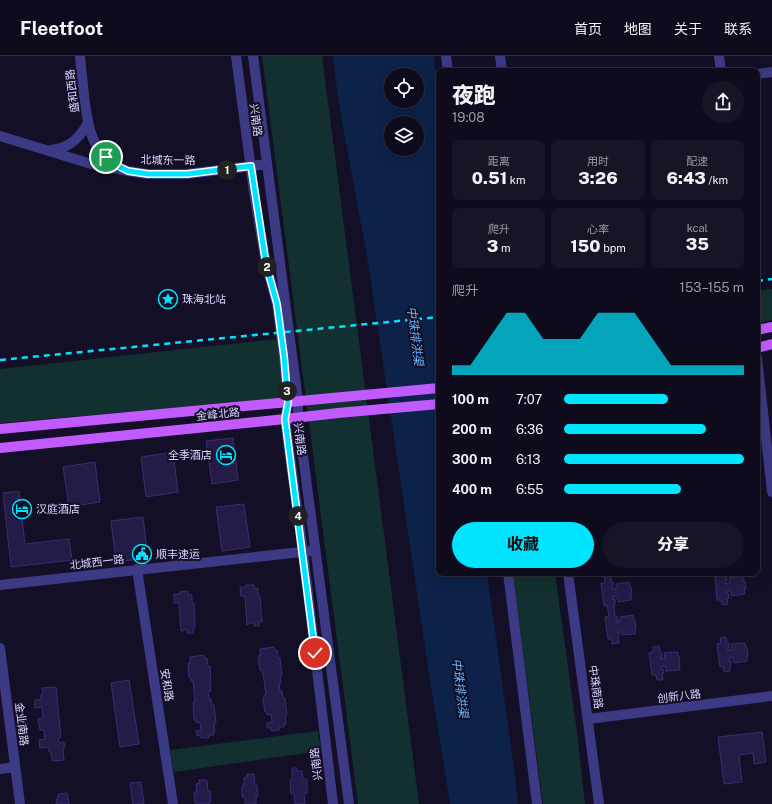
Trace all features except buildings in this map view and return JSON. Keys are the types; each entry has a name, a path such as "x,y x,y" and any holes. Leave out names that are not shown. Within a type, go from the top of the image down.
{"main road":[{"path":"760,329 772,327"},
{"path":"760,347 772,344"},
{"name":"金峰北路","path":"0,429 436,388"},
{"name":"金峰北路","path":"0,448 436,404"}],"street":[{"name":"盛和西路","path":"80,56 88,123 91,136 97,147 106,157 116,165 128,171"},
{"name":"兴南路","path":"236,56 266,264 277,304 284,356 293,402 298,418 349,804"},
{"name":"兴南路","path":"253,56 267,164 293,402 285,419 303,552 333,804"},
{"path":"446,56 448,68"},
{"path":"500,56 502,68"},
{"path":"719,56 721,68"},
{"path":"760,74 772,72"},
{"name":"盛和西路","path":"49,151 68,146 83,132 88,123"},
{"name":"北城东一路","path":"0,136 88,163 148,174 187,174 267,164"},
{"path":"760,385 772,492"},
{"name":"北城西一路","path":"0,585 137,569 316,551"},
{"name":"安和路","path":"137,569 173,804"},
{"path":"508,576 537,804"},
{"name":"中珠南路","path":"568,576 599,804"},
{"name":"金业南路","path":"0,648 20,804"},
{"name":"创新八路","path":"588,720 772,696"},
{"path":"0,769 15,767"}],"green space":[{"path":"262,56 322,56 419,804 358,804"},
{"path":"772,289 772,320 761,323 760,315 760,291"},
{"path":"278,339 283,398 0,423 0,369"},
{"path":"513,576 555,576 578,740 585,804 543,804"},
{"path":"318,731 321,751 174,772 170,750"}],"water":[{"name":"中珠排洪渠","path":"333,56 434,56 436,71 436,576 487,576 518,804 450,804 426,654 368,262 338,99"}],"railway":[{"path":"760,281 772,279"},
{"path":"0,360 436,317"}],"place":[{"name":"珠海北站","path":"168,299"},
{"name":"全季酒店","path":"226,455"},
{"name":"汉庭酒店","path":"22,509"},
{"name":"顺丰速运","path":"142,554"}],"route":[{"path":"106,157 116,165 128,171 148,174 187,174 251,166 266,264 277,304 284,356 288,403 285,419 315,653"}]}
